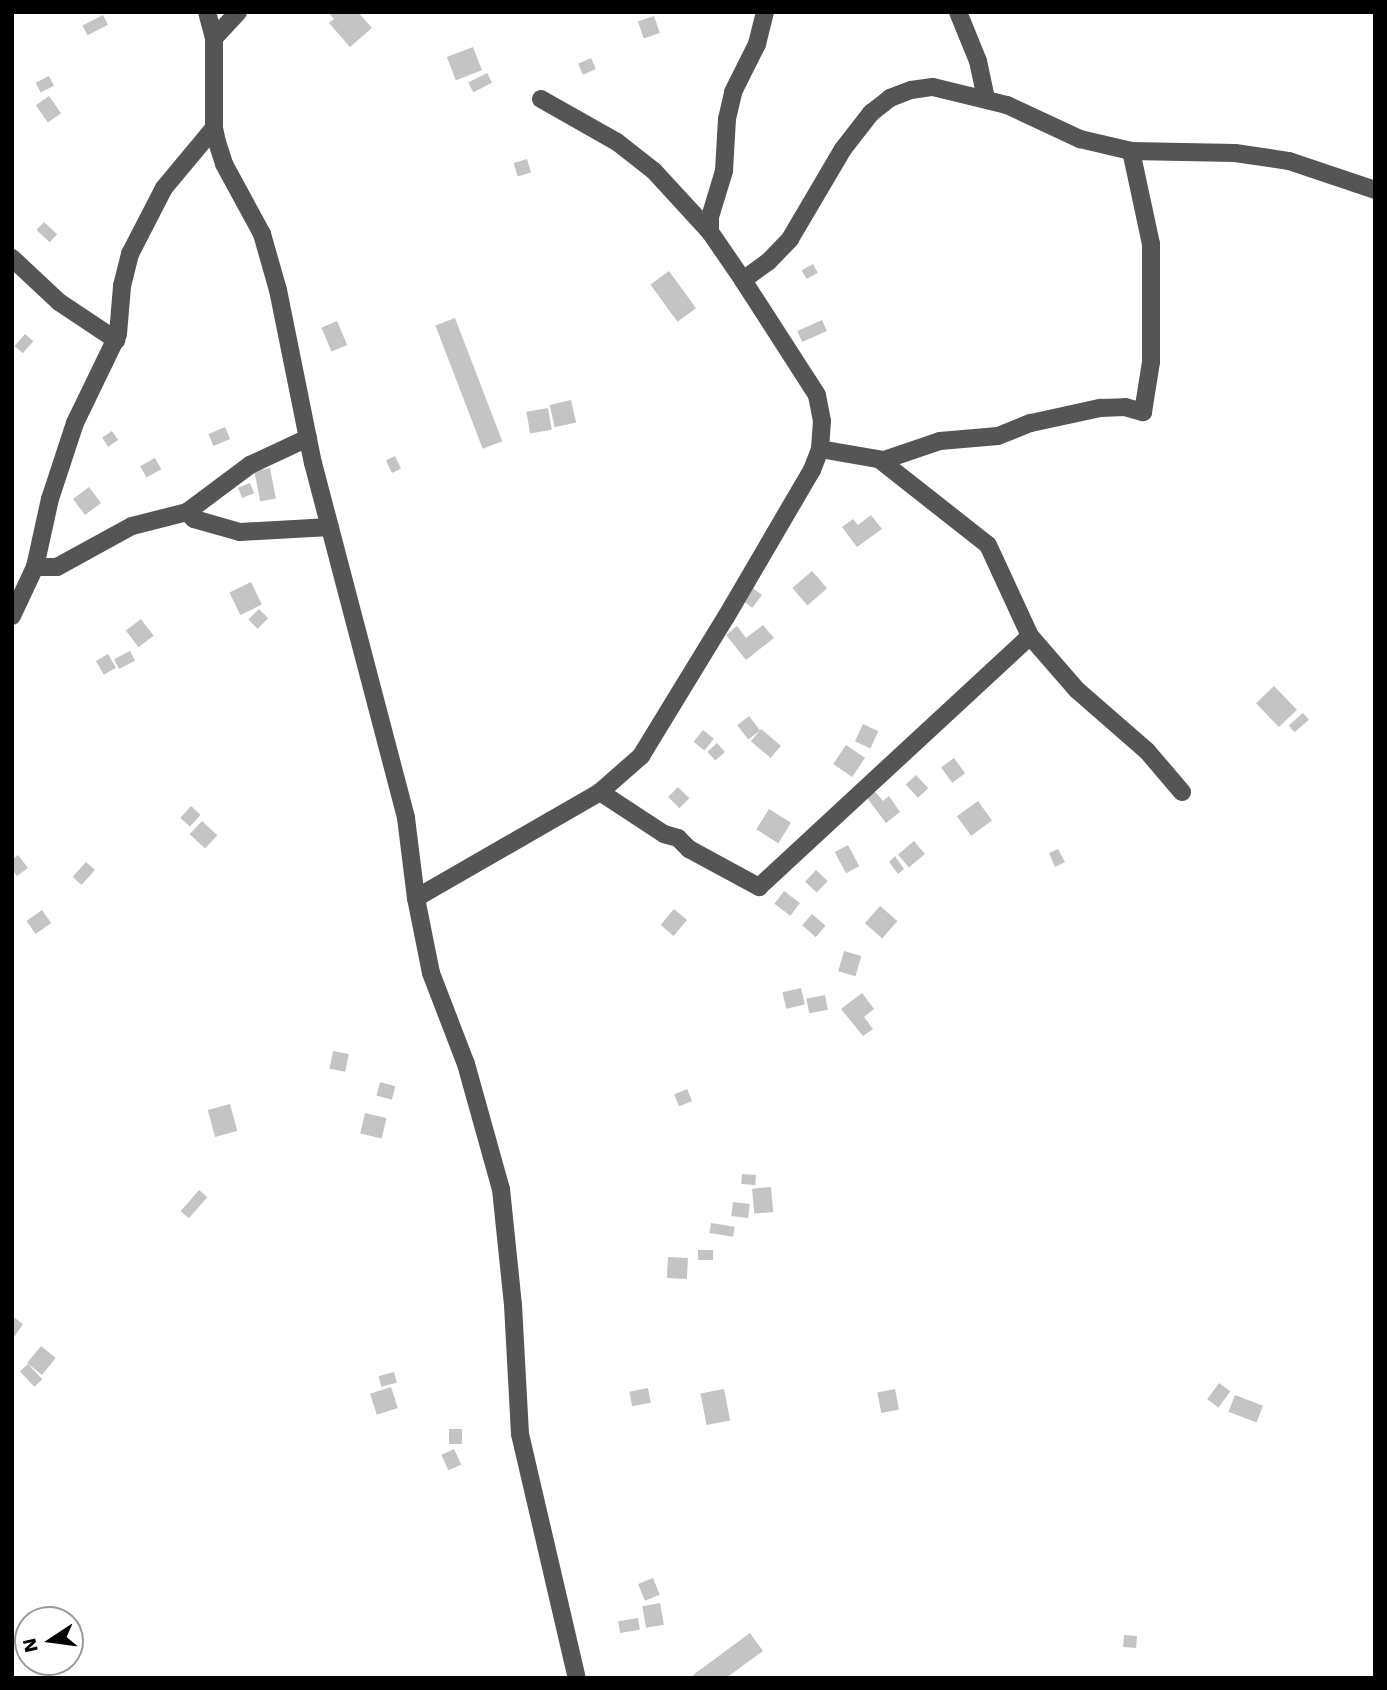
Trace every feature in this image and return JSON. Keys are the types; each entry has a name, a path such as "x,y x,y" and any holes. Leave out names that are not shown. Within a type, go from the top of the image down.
{"street":[{"path":"207,12 214,38 214,128 224,164 262,234 278,290 308,438 406,818 416,898 431,973 466,1064 502,1189 513,1305 520,1434 577,1678"},
{"path":"214,38 238,12"},
{"path":"710,232 710,217 724,172 727,120 733,92 757,44 765,12"},
{"path":"957,12 978,61 986,99"},
{"path":"743,280 790,239 843,149 871,113 890,98 911,90 933,87 986,99 1007,105 1080,139 1130,151 1235,153 1289,161 1375,190"},
{"path":"416,898 600,792 641,756 812,470 820,449 822,421 817,395 710,232 677,193 645,163 617,142 541,99"},
{"path":"12,616 17,593 34,567 50,499 75,423 116,340 125,270 144,222 164,188 214,128"},
{"path":"880,460 940,441 998,436 1031,423 1101,408 1125,407 1143,412 1151,362 1151,244 1130,151"},
{"path":"12,258 59,302 116,340"},
{"path":"34,567 57,567 132,526 187,512 250,465 308,438"},
{"path":"820,449 880,460 988,545 1030,636 1077,690 1147,751 1182,792"},
{"path":"187,512 194,519 240,532 330,527"},
{"path":"600,792 664,834 678,838 689,849 759,887 1030,636"}],"building":[{"path":"328,12 358,12 372,28 350,47 329,23 334,19"},
{"path":"103,15 108,25 88,35 83,25"},
{"path":"654,16 660,33 644,39 638,22"},
{"path":"473,47 482,70 456,80 447,57"},
{"path":"591,58 596,69 583,75 578,64"},
{"path":"487,73 492,83 473,92 468,83"},
{"path":"49,76 54,86 41,93 36,83"},
{"path":"49,96 61,113 48,122 36,105"},
{"path":"527,159 531,172 518,176 514,163"},
{"path":"44,222 57,234 50,242 36,230"},
{"path":"813,264 818,273 806,279 802,270"},
{"path":"669,271 696,308 677,322 650,285"},
{"path":"455,318 502,441 483,449 435,326"},
{"path":"822,320 827,331 802,342 797,331"},
{"path":"337,321 347,345 332,352 321,328"},
{"path":"25,334 33,341 23,353 15,346"},
{"path":"571,400 576,422 555,427 550,405"},
{"path":"548,408 552,430 530,433 526,412"},
{"path":"225,427 230,439 214,446 208,434"},
{"path":"112,431 118,440 108,447 102,438"},
{"path":"395,456 401,469 392,473 386,460"},
{"path":"155,458 161,469 146,478 140,466"},
{"path":"270,468 276,498 260,501 254,471"},
{"path":"250,483 254,493 242,498 238,488"},
{"path":"89,487 101,503 85,515 73,499"},
{"path":"871,515 882,529 857,547 842,527 853,519 858,525"},
{"path":"812,571 827,588 807,605 792,588"},
{"path":"251,582 262,604 240,615 229,593"},
{"path":"750,586 762,595 752,608 740,599"},
{"path":"259,609 268,618 258,629 248,620"},
{"path":"141,619 154,636 138,647 126,630"},
{"path":"763,625 774,638 746,660 726,635 737,626 746,638"},
{"path":"130,651 135,661 119,669 114,659"},
{"path":"108,654 116,668 104,675 96,661"},
{"path":"1274,686 1297,710 1279,727 1256,703"},
{"path":"1303,713 1309,720 1295,732 1289,725"},
{"path":"749,716 760,730 748,739 737,725"},
{"path":"863,724 878,731 870,748 855,741"},
{"path":"761,729 781,746 771,758 751,741"},
{"path":"703,730 714,739 704,750 694,742"},
{"path":"717,743 725,752 715,761 707,752"},
{"path":"846,745 865,758 852,777 833,764"},
{"path":"954,758 965,773 952,783 941,767"},
{"path":"916,775 928,788 918,798 906,785"},
{"path":"678,787 689,798 679,808 668,797"},
{"path":"872,788 883,801 889,796 900,812 886,823 864,794"},
{"path":"978,801 992,820 971,836 957,816"},
{"path":"191,806 201,815 190,827 180,818"},
{"path":"769,809 791,823 778,843 756,829"},
{"path":"202,821 217,835 205,848 190,834"},
{"path":"914,841 925,854 909,868 898,854"},
{"path":"848,845 859,866 846,873 835,852"},
{"path":"1058,849 1065,862 1055,867 1049,853"},
{"path":"18,855 28,868 17,876 12,869 12,860"},
{"path":"895,856 904,869 898,874 889,862"},
{"path":"86,862 95,870 82,885 73,877"},
{"path":"816,870 828,881 817,893 805,882"},
{"path":"784,891 800,903 790,916 774,904"},
{"path":"880,906 897,921 882,938 865,923"},
{"path":"674,909 687,920 674,936 661,925"},
{"path":"42,910 51,923 36,934 26,921"},
{"path":"812,914 826,926 816,937 802,925"},
{"path":"844,951 861,956 856,976 838,971"},
{"path":"801,988 805,1005 786,1009 782,992"},
{"path":"862,993 874,1009 864,1017 873,1029 863,1036 841,1009"},
{"path":"825,995 828,1010 809,1013 806,999"},
{"path":"333,1051 349,1054 345,1072 330,1069"},
{"path":"380,1082 395,1086 392,1100 376,1096"},
{"path":"687,1089 692,1101 679,1106 674,1094"},
{"path":"230,1104 237,1131 215,1137 208,1110"},
{"path":"365,1113 386,1118 382,1138 360,1133"},
{"path":"742,1174 756,1175 755,1185 741,1184"},
{"path":"771,1187 773,1212 754,1214 752,1189"},
{"path":"199,1190 207,1197 189,1218 181,1211"},
{"path":"733,1202 750,1204 748,1218 731,1216"},
{"path":"711,1223 735,1227 733,1237 709,1233"},
{"path":"698,1250 713,1250 713,1260 698,1260"},
{"path":"668,1257 688,1258 687,1279 667,1278"},
{"path":"12,1316 23,1324 12,1340"},
{"path":"41,1346 56,1358 42,1375 27,1363"},
{"path":"28,1364 42,1379 34,1387 20,1372"},
{"path":"394,1372 397,1383 381,1387 379,1376"},
{"path":"1219,1383 1230,1391 1219,1407 1207,1399"},
{"path":"391,1387 398,1408 377,1415 370,1394"},
{"path":"648,1388 651,1403 632,1406 629,1392"},
{"path":"724,1389 730,1420 707,1425 700,1394"},
{"path":"895,1389 899,1410 881,1413 877,1392"},
{"path":"1235,1395 1263,1406 1257,1423 1229,1412"},
{"path":"449,1429 462,1429 462,1444 449,1444"},
{"path":"454,1449 461,1464 448,1470 441,1455"},
{"path":"653,1578 660,1595 645,1601 638,1584"},
{"path":"660,1603 664,1625 646,1628 642,1606"},
{"path":"638,1618 640,1630 620,1633 618,1621"},
{"path":"750,1633 763,1651 726,1678 695,1678 693,1675"},
{"path":"1124,1635 1137,1636 1136,1648 1123,1647"}]}
